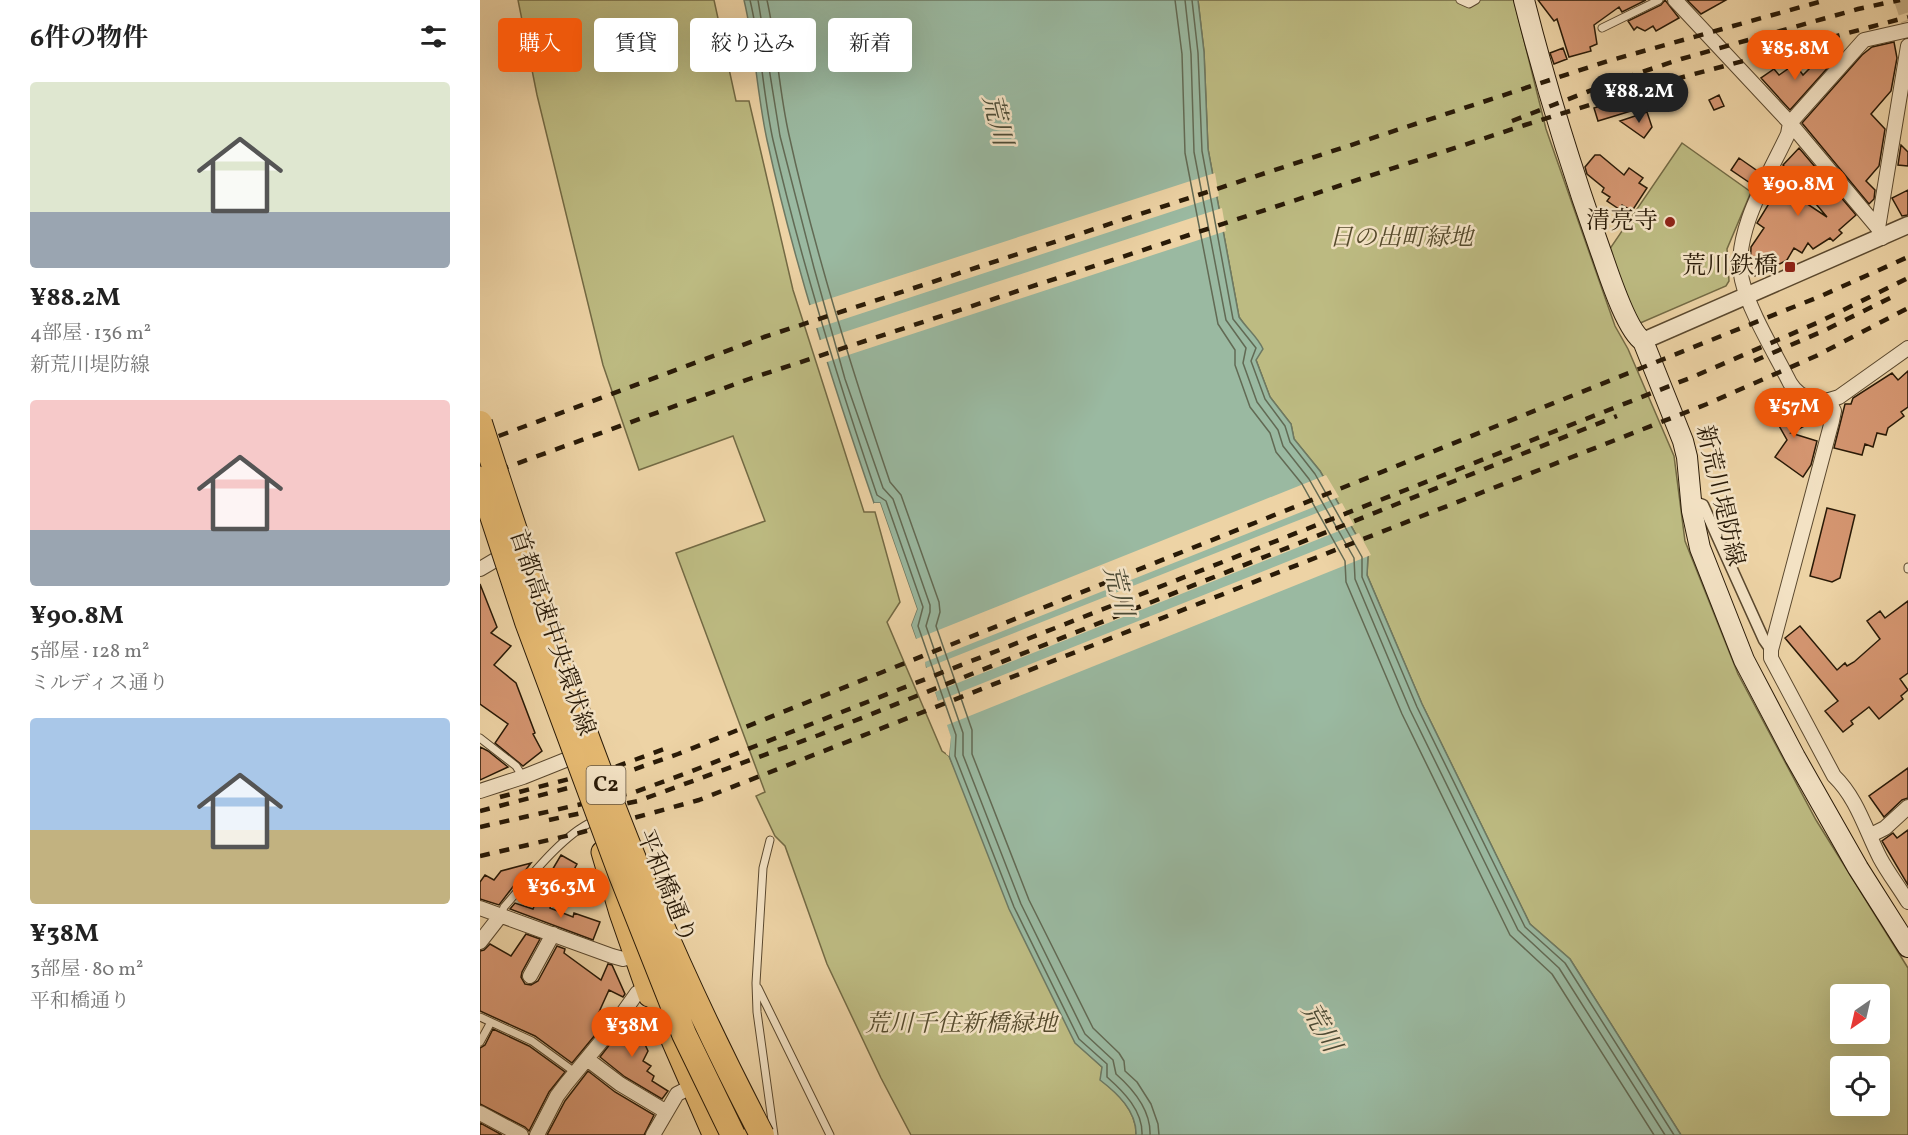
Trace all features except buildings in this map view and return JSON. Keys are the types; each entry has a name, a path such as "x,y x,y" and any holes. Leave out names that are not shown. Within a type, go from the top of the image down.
{"highway":[{"name":"首都高速中央環状線","path":"480,423 541,611 654,908 762,1135"},
{"name":"首都高速中央環状線","path":"480,479 527,622 621,875 684,1034 733,1135"},
{"path":"621,875 642,960 670,1032 715,1135"},
{"path":"654,908 698,1035 747,1135"}],"main road":[{"name":"新荒川堤防線","path":"1524,0 1561,135 1612,284 1634,333 1643,341 1683,441 1687,457 1692,511 1700,548 1744,660 1795,757 1858,868 1908,947"},
{"name":"平和橋通り","path":"480,447 534,613 603,800 687,1008 747,1135"},
{"name":"平和橋通り","path":"480,505 489,564 518,627 591,822 647,989 707,1135"}],"street":[{"path":"1675,0 1790,123 1880,233"},
{"path":"1908,30 1864,40 1790,123 1788,134 1758,197 1741,250 1741,278 1747,296 1793,388 1812,400 1829,401 1839,397 1908,348"},
{"path":"1880,233 1904,100 1908,46"},
{"path":"1643,341 1747,296 1880,233 1908,225"},
{"path":"1829,401 1834,411 1832,421 1771,650 1771,658 1834,776 1843,785 1871,835 1880,858 1908,902"},
{"path":"1692,501 1703,505 1764,640 1771,650"},
{"path":"480,791 524,777 568,759"},
{"path":"1871,835 1885,828 1908,807"},
{"path":"480,908 623,959 635,956"},
{"path":"480,942 501,915"},
{"path":"530,976 553,934"},
{"path":"537,1135 557,1096 613,1028 637,993 647,989"},
{"path":"587,1059 620,1084 665,1111"},
{"path":"653,1135 677,1094 687,1089"},
{"path":"480,1113 521,1135"}],"lane":[{"path":"1460,0 1469,4 1476,0"},
{"path":"1602,28 1659,0"},
{"path":"480,738 516,766 524,777"},
{"path":"501,915 504,907 549,857 579,828 591,822"},
{"path":"770,840 763,868 756,983 757,1012 774,1135"},
{"path":"756,983 830,1135"},
{"path":"480,1017 532,1041 576,1072"},
{"path":"480,1042 491,1022"}],"green space":[{"name":"荒川千住新橋緑地","path":"518,0 714,0 718,18 690,18 690,72 730,72 736,101 749,101 793,290 864,512 875,512 900,602 887,622 942,751 949,756 1075,1042 1102,1067 1101,1080 1130,1110 1136,1135 911,1135 827,964 785,846 775,836 756,796 765,792 676,553 765,521 733,436 639,470 603,365 532,72 582,72 582,18 522,18"},
{"name":"日の出町緑地","path":"1198,0 1514,0 1546,129 1615,326 1628,349 1674,456 1685,541 1738,674 1816,820 1908,968 1908,1135 1681,1135 1570,959 1530,924 1422,704 1367,575 1368,556 1320,471 1294,439 1291,424 1270,397 1256,360 1252,335 1239,317 1208,149 1204,52"},
{"path":"1682,143 1751,192 1727,249 1729,281 1726,286 1638,324 1609,250"}],"water":[{"name":"荒川","path":"744,0 1198,0 1204,52 1208,149 1239,317 1263,349 1256,360 1270,397 1291,424 1294,439 1320,471 1368,556 1367,575 1422,704 1530,924 1570,959 1681,1135 1136,1135 1130,1110 1100,1080 1102,1067 1075,1043 1009,909 949,756 950,737 911,625 917,609 880,503 874,503 815,323 778,186 764,123 756,72 816,72 816,18 748,18"}],"pier":[{"path":"1215,173 1219,196 814,329 807,306"},
{"path":"1222,208 1226,231 824,363 817,341"},
{"path":"1326,475 1339,497 925,662 926,668 1342,503 1354,525 935,692 938,701 1359,533 1371,555 947,725 951,737 949,756 946,754 947,737 908,626 914,609 878,506 874,506 874,503 880,503 917,609 911,625 916,639"}],"tunnel":[{"path":"1901,0 1908,21"}],"railway":[{"path":"480,443 764,337 1608,61 1826,0"},
{"path":"1512,121 1615,81 1681,59 1858,9 1900,0"},
{"path":"480,477 752,378 1525,125 1657,84 1908,17"},
{"path":"480,811 618,775 678,754 1821,296 1908,257"},
{"path":"480,827 635,792 687,773 1695,376 1819,322 1908,278"},
{"path":"1754,361 1823,331 1892,297"},
{"path":"480,856 579,833 699,800 1707,404 1816,356 1908,308"},
{"path":"549,820 638,801 819,735 1617,416"},
{"path":"500,797 615,767 667,748"}],"place":[{"name":"清亮寺","path":"1670,222"},
{"name":"荒川鉄橋","path":"1790,267"}]}
